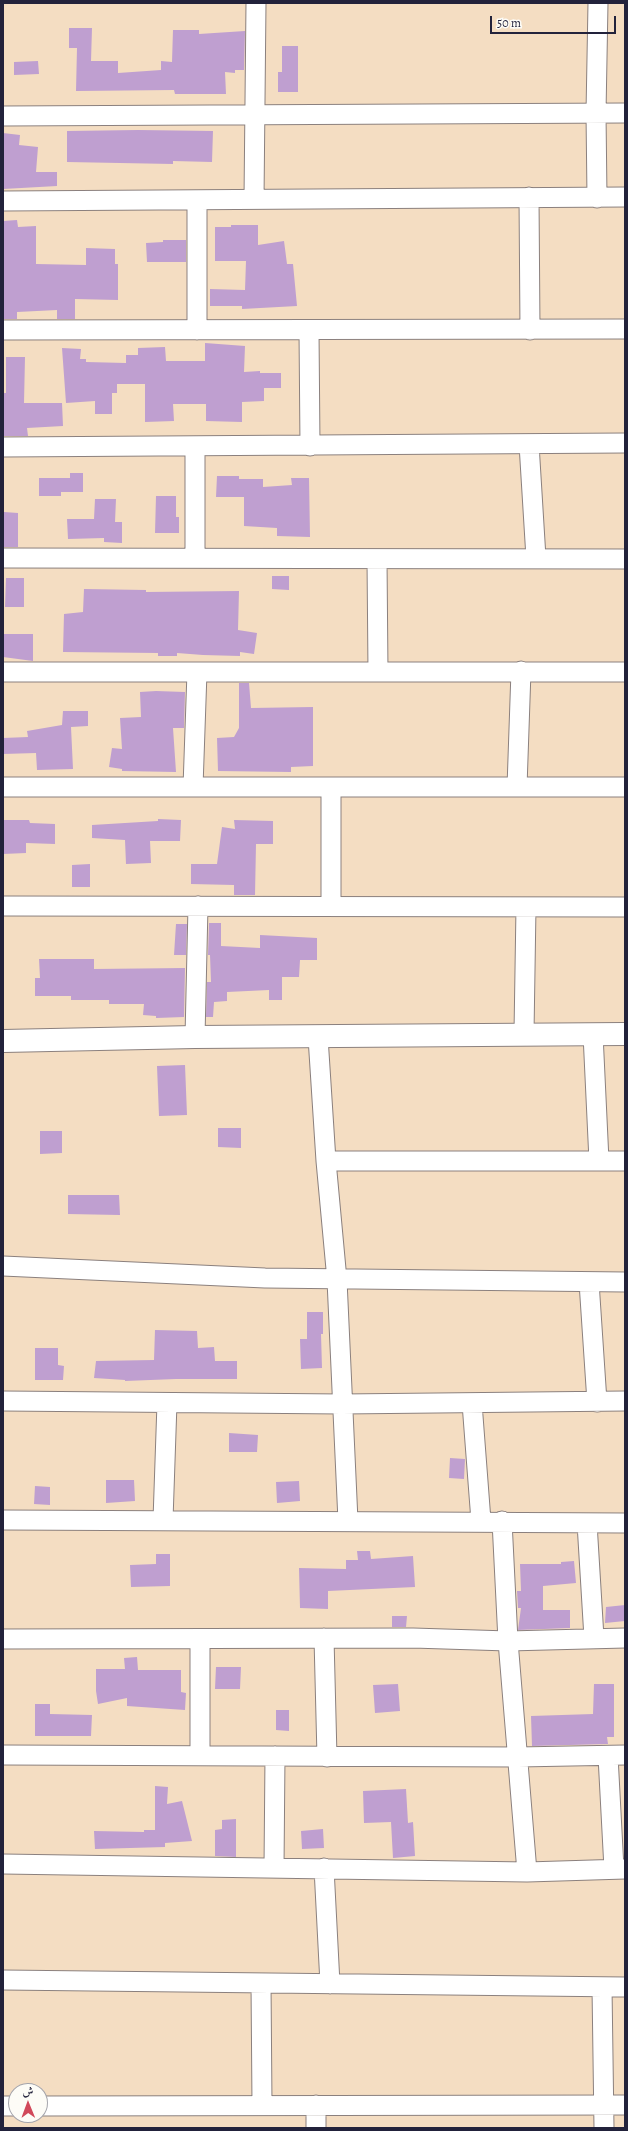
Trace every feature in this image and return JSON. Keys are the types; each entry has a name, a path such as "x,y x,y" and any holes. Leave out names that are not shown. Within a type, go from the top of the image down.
{"street":[{"path":"254,199 256,3"},
{"path":"597,198 596,113 598,3"},
{"path":"3,116 625,112"},
{"path":"529,197 530,330"},
{"path":"3,201 625,197"},
{"path":"197,330 198,200"},
{"path":"3,330 309,331 625,329"},
{"path":"309,331 310,446"},
{"path":"3,447 625,443"},
{"path":"529,444 536,558"},
{"path":"195,446 195,558"},
{"path":"3,558 625,559"},
{"path":"377,559 378,672"},
{"path":"517,787 521,671"},
{"path":"3,672 625,672"},
{"path":"193,787 196,672"},
{"path":"3,787 625,787"},
{"path":"331,787 331,905"},
{"path":"3,906 625,906"},
{"path":"195,1037 198,906"},
{"path":"524,1033 526,907"},
{"path":"3,1041 524,1033 625,1034"},
{"path":"593,1034 599,1161"},
{"path":"318,1037 326,1161 337,1280 348,1521"},
{"path":"326,1161 625,1161"},
{"path":"3,1266 337,1280 625,1282"},
{"path":"589,1282 597,1402"},
{"path":"3,1401 342,1404 625,1401"},
{"path":"163,1520 167,1403"},
{"path":"472,1403 481,1521"},
{"path":"3,1520 481,1521 625,1523"},
{"path":"502,1522 508,1641 527,1872"},
{"path":"587,1523 594,1638"},
{"path":"324,1638 327,1756"},
{"path":"3,1639 324,1638 508,1641 625,1638"},
{"path":"200,1639 200,1756"},
{"path":"3,1755 518,1757 617,1755 620,1869 527,1872 3,1864"},
{"path":"274,1868 275,1756"},
{"path":"324,1868 330,1984"},
{"path":"3,1980 625,1987"},
{"path":"261,1983 262,2105"},
{"path":"602,1987 604,2128"},
{"path":"316,2105 316,2128"},
{"path":"48,2106 625,2105"}],"building":[{"path":"69,28 92,28 91,61 118,61 118,73 161,70 161,61 172,62 173,30 199,30 199,34 245,31 244,70 235,70 235,73 225,72 226,94 175,94 174,90 76,91 77,48 69,48"},
{"path":"282,46 298,46 298,92 278,92 278,72 282,72"},
{"path":"38,61 39,74 14,75 14,62"},
{"path":"67,131 213,131 212,162 173,161 173,164 67,162"},
{"path":"3,133 20,135 19,145 38,147 36,172 57,172 57,186 3,189"},
{"path":"17,220 18,227 36,226 36,264 86,265 86,248 115,249 115,264 118,264 118,300 75,299 75,319 57,319 57,310 17,312 17,319 3,319 3,221"},
{"path":"231,225 258,225 258,245 284,241 287,264 293,264 297,306 242,309 242,306 210,306 210,289 245,290 246,261 215,261 215,227 231,227"},
{"path":"163,240 186,240 186,262 147,262 146,243 163,242"},
{"path":"205,343 245,346 244,372 260,371 260,373 281,373 281,388 264,388 264,401 242,402 242,422 206,421 206,404 173,404 174,421 145,422 145,384 117,384 117,393 112,393 112,414 95,414 95,401 66,403 62,348 81,349 80,359 86,359 86,362 126,363 126,355 138,355 138,348 165,347 166,361 205,361"},
{"path":"6,357 25,357 24,403 62,403 63,426 27,428 28,436 3,436 3,393 6,393"},
{"path":"70,473 83,473 83,492 61,492 61,496 39,496 39,478 70,478"},
{"path":"217,476 239,476 239,479 263,479 263,487 292,485 291,478 309,478 310,537 277,536 277,528 244,526 244,497 216,497"},
{"path":"156,496 176,496 176,517 179,517 179,533 155,533"},
{"path":"95,499 116,499 115,522 122,522 122,543 104,542 104,538 68,539 67,519 94,519"},
{"path":"4,512 18,513 18,547 4,547"},
{"path":"272,576 289,576 289,590 272,589"},
{"path":"6,578 24,578 24,607 5,607"},
{"path":"84,589 146,590 146,592 239,591 238,630 257,633 254,654 240,652 240,656 177,653 177,656 158,656 158,653 63,652 64,614 83,612"},
{"path":"3,634 33,634 33,661 3,657"},
{"path":"239,683 249,683 251,708 313,707 313,766 291,767 291,772 218,771 217,738 234,737 239,728"},
{"path":"140,692 185,692 184,728 173,728 176,772 122,771 122,769 109,767 112,748 122,749 120,718 141,717"},
{"path":"63,711 88,711 88,726 71,727 73,769 37,770 36,753 3,754 3,738 28,737 27,731 62,725"},
{"path":"158,819 181,820 180,841 150,841 151,863 126,864 125,840 92,838 92,825 158,821"},
{"path":"3,820 29,820 30,823 55,824 55,844 26,843 26,853 3,854"},
{"path":"234,820 273,821 273,844 256,844 255,895 234,895 234,885 191,884 191,864 217,864 222,827 235,829"},
{"path":"90,864 90,887 72,887 72,865"},
{"path":"209,923 221,923 221,946 260,948 260,935 317,938 317,960 300,960 299,977 282,977 282,1000 269,1000 269,990 227,992 227,1001 214,1002 213,1017 206,1017 207,982 211,982 210,955 208,955"},
{"path":"176,924 187,924 186,955 174,955"},
{"path":"39,959 94,959 94,969 185,968 184,1017 156,1018 156,1016 143,1015 144,1004 109,1004 109,1000 71,1000 71,996 35,996 35,978 40,978"},
{"path":"185,1065 187,1115 159,1116 157,1066"},
{"path":"218,1128 241,1128 241,1148 218,1147"},
{"path":"40,1131 62,1131 62,1153 40,1154"},
{"path":"68,1195 119,1195 120,1215 68,1214"},
{"path":"307,1312 323,1312 323,1334 321,1334 322,1368 301,1369 300,1339 307,1339"},
{"path":"155,1330 197,1331 198,1348 214,1347 215,1361 237,1361 237,1379 125,1381 94,1378 96,1361 154,1360"},
{"path":"35,1348 58,1348 58,1365 64,1366 63,1380 35,1380"},
{"path":"229,1433 258,1435 257,1452 229,1452"},
{"path":"450,1458 465,1459 464,1479 449,1478"},
{"path":"106,1480 134,1480 135,1501 106,1503"},
{"path":"299,1481 300,1501 277,1503 276,1482"},
{"path":"35,1486 50,1487 50,1505 34,1504"},
{"path":"357,1551 370,1551 371,1559 413,1556 415,1587 328,1591 328,1609 300,1608 299,1568 346,1569 346,1560 358,1560"},
{"path":"156,1554 170,1554 170,1586 131,1587 130,1565 156,1564"},
{"path":"574,1561 576,1583 543,1586 543,1610 570,1610 570,1628 518,1630 521,1608 518,1608 517,1591 521,1591 520,1564 561,1564 561,1562"},
{"path":"625,1605 625,1621 605,1623 606,1607"},
{"path":"392,1616 407,1616 406,1627 392,1627"},
{"path":"137,1657 138,1670 181,1670 181,1692 186,1693 185,1710 127,1706 127,1698 98,1704 96,1691 96,1669 125,1669 124,1658"},
{"path":"216,1667 241,1667 240,1689 215,1689"},
{"path":"398,1684 400,1711 375,1713 373,1685"},
{"path":"594,1684 614,1684 614,1737 607,1737 608,1744 532,1746 531,1716 593,1714"},
{"path":"35,1704 50,1704 50,1714 92,1715 91,1736 35,1736"},
{"path":"276,1710 289,1710 289,1731 276,1730"},
{"path":"155,1786 168,1787 167,1804 182,1801 192,1841 165,1843 165,1847 95,1849 94,1831 144,1832 144,1830 155,1830"},
{"path":"406,1789 408,1823 413,1822 415,1856 393,1858 391,1822 364,1823 363,1791"},
{"path":"236,1819 236,1857 215,1856 215,1830 222,1829 222,1820"},
{"path":"323,1829 324,1848 302,1849 301,1831"}]}
